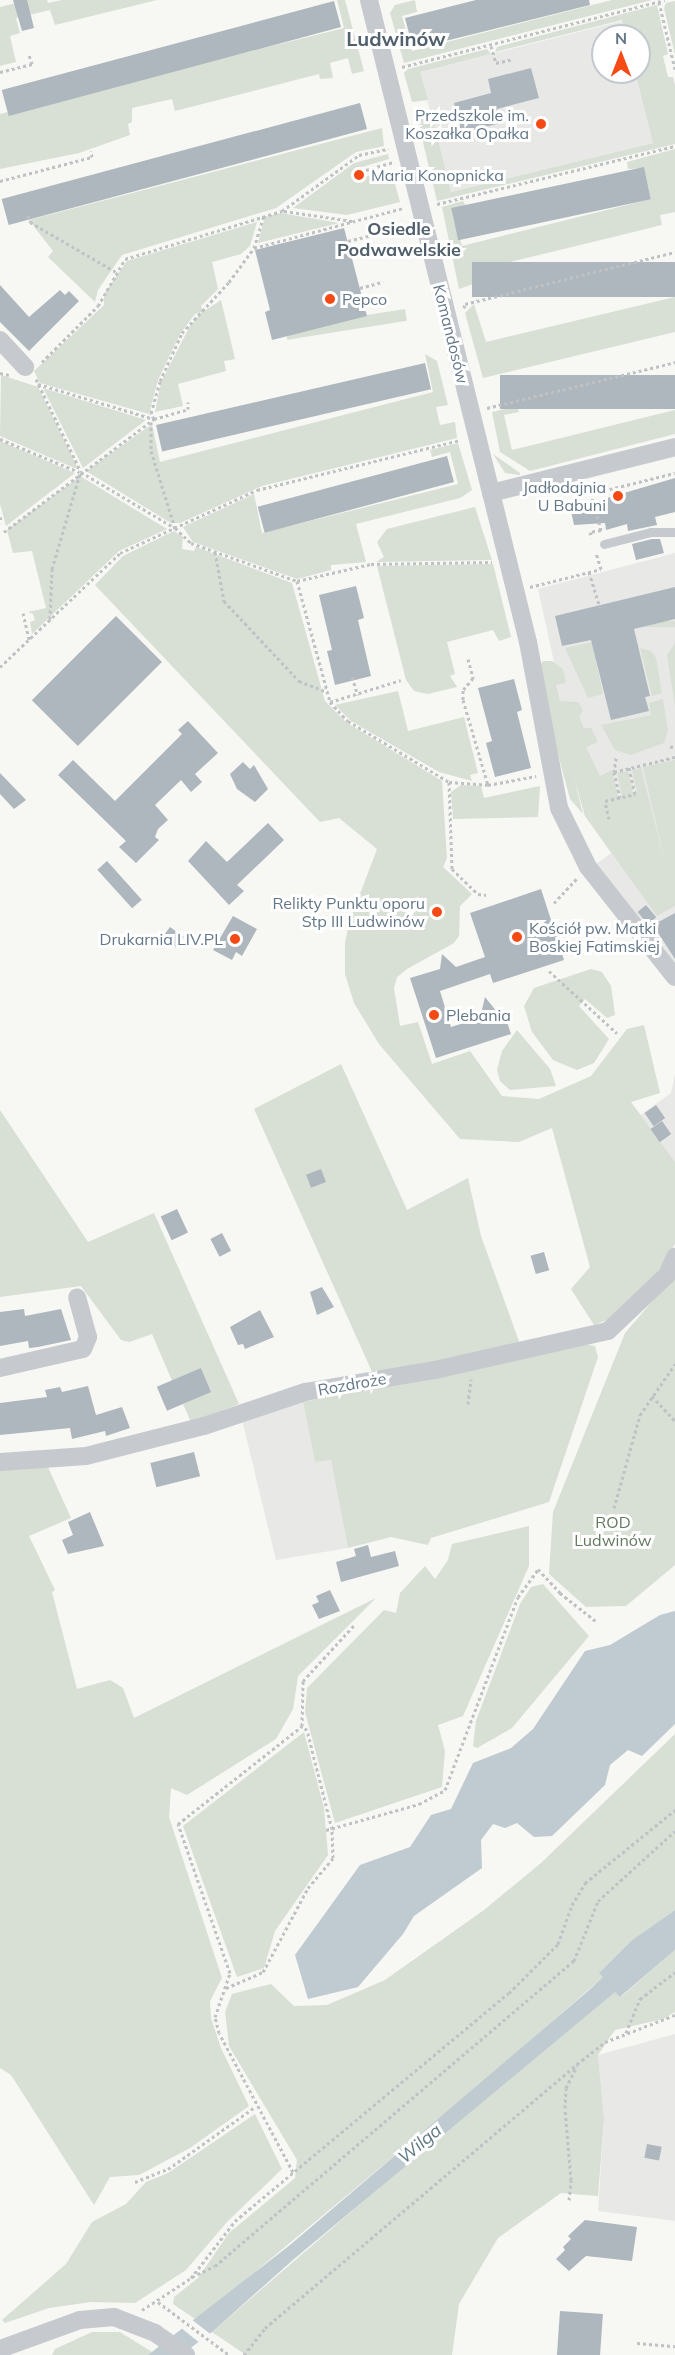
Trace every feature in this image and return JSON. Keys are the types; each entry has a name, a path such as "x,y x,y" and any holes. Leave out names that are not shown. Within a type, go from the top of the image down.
{"street":[{"name":"Komandosów","path":"369,0 528,642 559,808 588,867 675,977"},
{"path":"0,340 33,368"},
{"path":"491,493 675,447"},
{"name":"Rozdroże","path":"0,1462 86,1456 204,1426 305,1392 470,1362 608,1331 667,1275 675,1257"},
{"path":"0,1368 83,1349 88,1337 77,1297"},
{"path":"0,2349 80,2320 133,2323 186,2355"}],"lane":[{"path":"604,544 651,532 675,532"}],"path":[{"path":"398,68 665,0"},
{"path":"659,2 675,69"},
{"path":"491,46 496,63 513,59"},
{"path":"0,72 32,64 29,55"},
{"path":"433,205 675,146"},
{"path":"50,620 52,569 81,472 33,368 98,306 125,259 282,211 359,155 392,148"},
{"path":"0,181 92,157 91,151"},
{"path":"366,170 395,162"},
{"path":"254,248 405,208"},
{"path":"282,211 354,221"},
{"path":"28,215 30,222 116,272"},
{"path":"175,528 151,451 151,413 160,381 182,333 229,282 254,248 264,216"},
{"path":"348,241 372,235"},
{"path":"459,317 465,304 675,252"},
{"path":"360,288 383,282"},
{"path":"483,409 675,362"},
{"path":"39,385 152,420"},
{"path":"4,532 152,420 188,409 188,402"},
{"path":"0,439 81,472 175,528 191,543 297,581 371,564 496,562"},
{"path":"0,667 120,553 257,490 464,439"},
{"path":"598,492 675,473"},
{"path":"522,589 601,568 590,532 601,530 587,481"},
{"path":"0,518 2,523"},
{"path":"215,552 224,601 299,681 326,692"},
{"path":"589,572 600,607"},
{"path":"297,581 326,692 330,702 348,721 449,782 488,785 553,772"},
{"path":"23,613 29,640"},
{"path":"468,659 473,678 463,690 463,700 488,785"},
{"path":"352,677 358,695"},
{"path":"330,702 401,680"},
{"path":"614,772 675,757"},
{"path":"616,758 614,772 620,797"},
{"path":"609,819 605,801 635,794 629,768"},
{"path":"449,782 452,869 477,894 486,895"},
{"path":"554,903 582,873"},
{"path":"549,971 617,1033"},
{"path":"468,1404 470,1362"},
{"path":"614,1508 640,1415 675,1364"},
{"path":"652,1396 675,1421"},
{"path":"326,1830 419,1804 445,1790 518,1597 538,1569 560,1593 597,1622"},
{"path":"302,1726 303,1681 355,1623"},
{"path":"226,1988 263,1972 308,1888 333,1858 332,1829 307,1730 302,1726"},
{"path":"293,2172 255,2107 219,2033 215,2017 230,1973 178,1824 302,1726"},
{"path":"191,2278 235,2221 509,1993 558,1944 572,1905 585,1884 675,1810"},
{"path":"133,2323 191,2278 215,2266 574,1961 598,1901 675,1831"},
{"path":"626,2033 640,2000 675,1972"},
{"path":"244,2355 265,2328 605,2042 675,2015"},
{"path":"569,2200 566,2088 578,2064"},
{"path":"135,2182 168,2169 255,2107"},
{"path":"158,2302 229,2355"},
{"path":"637,2343 675,2346"}],"shaded area":[{"name":"Przedszkole im. Koszałka Opałka","path":"591,29 591,84 638,84 653,143 451,192 420,72"},
{"path":"675,553 675,971 595,865 611,853 585,816 546,672 554,662 538,589"},
{"path":"675,1074 675,1162 638,1117 671,1093"},
{"path":"303,1402 315,1462 331,1459 348,1548 276,1560 242,1420"},
{"path":"675,2034 675,2221 598,2211 604,2119 598,2055"}],"green space":[{"path":"28,0 47,0 48,3 62,0 157,0 55,25 50,10 16,18 20,33 10,36 16,62 0,66 0,7"},
{"path":"337,0 345,0 364,71 352,74 348,58 330,63 333,78 320,79 319,74 175,111 172,99 132,108 132,122 128,124 130,135 79,153 0,169 0,114 344,28"},
{"path":"415,0 417,12 402,16 412,51 612,0 652,0 404,63 390,13 395,5"},
{"path":"675,1 675,55 664,8 666,3"},
{"path":"657,5 668,54 663,56 668,77 673,77 675,86 675,144 437,201 416,113 431,112 451,192 653,143 638,84 651,84 651,24 623,24 622,20 606,24 591,24 591,28 495,52 497,47"},
{"path":"487,49 491,54 420,72 428,100 412,102 404,73 408,69"},
{"path":"382,128 384,146 356,152 276,208 122,255 98,290 95,302 48,257 53,251 29,220"},
{"path":"675,149 675,212 660,215 662,225 498,265 501,275 488,280 484,268 473,271 476,283 459,289 442,207 463,201 468,210 453,214 462,246 651,199 644,168 628,169 627,162"},
{"path":"388,154 389,159 355,169 356,179 391,170 400,202 347,215 293,208 354,163"},
{"path":"281,213 339,223 258,243 265,217"},
{"path":"257,222 250,246 241,254 212,262 218,289 201,306 203,312 221,300 235,359 224,361 226,371 178,384 183,406 155,412 161,382 190,326 202,312 195,314 180,334 158,380 149,414 40,383 34,371 104,305 104,294 127,261"},
{"path":"675,297 675,332 483,378 465,313 474,304 486,342"},
{"path":"405,309 407,321 287,340 285,328"},
{"path":"425,354 437,361 448,405 436,407 440,425 455,422 457,438 262,486 180,523 171,523 86,471 152,424 160,462 433,392"},
{"path":"1,375 38,387 79,470 0,436"},
{"path":"43,388 146,420 83,468"},
{"path":"517,406 519,412 504,415 512,450 675,410 675,434 530,471 500,452 492,412"},
{"path":"0,441 75,473 6,526 0,504"},
{"path":"458,443 472,490 460,498 356,524 366,562 331,565 331,570 297,579 193,542 183,527 254,494 262,533 458,484 450,452 432,457 430,450"},
{"path":"493,454 520,473 520,475 505,473"},
{"path":"80,476 167,529 119,551 32,634 30,622 35,620 33,614 28,612 46,608 32,551 13,553 7,530"},
{"path":"475,507 492,560 376,562 384,557 377,542 387,529"},
{"path":"174,531 183,537 182,549 194,551 196,547 292,583 325,701 346,722 442,781 447,858 443,867 472,894 460,906 459,936 454,943 407,969 397,977 394,988 400,1026 418,1022 432,1064 470,1051 502,1096 539,1099 591,1076 627,1029 644,1025 660,1093 631,1102 675,1162 675,1244 660,1270 607,1320 594,1325 571,1289 590,1267 552,1128 519,1142 460,1139 379,1044 354,1003 345,974 345,943 349,923 377,849 339,818 320,822 95,585 123,556"},
{"path":"493,564 511,637 499,641 493,630 447,642 455,674 450,676 457,687 428,694 414,691 406,680 377,566"},
{"path":"615,621 675,621 675,627 615,627"},
{"path":"597,641 596,661 603,694 588,698 565,648"},
{"path":"675,643 675,706 667,655"},
{"path":"640,648 651,651 656,658 662,693 652,696"},
{"path":"543,661 552,661 563,669 566,683 556,685 560,701 579,702 583,711 579,717 584,728 591,728 598,742 586,747 600,776 612,770 618,797 622,796 617,773 628,771 633,793 637,792 632,770 641,768 667,871 643,767 675,760 675,906 657,916 585,816 574,778 583,814 570,799 536,672"},
{"path":"398,691 408,731 464,717 478,773 470,775 472,781 439,772 351,721 335,705"},
{"path":"663,699 668,731 664,743 631,755 615,750 601,725 651,715 649,703"},
{"path":"461,785 481,786 484,798 540,786 538,817 453,819 451,792"},
{"path":"591,969 602,972 611,986 615,1015 607,1018 585,999 579,1006 609,1039 594,1063 577,1070 553,1060 532,1032 524,1006 534,988"},
{"path":"517,1030 550,1069 556,1086 510,1090 500,1081 497,1070 502,1051"},
{"path":"341,1064 407,1210 468,1178 481,1236 520,1344 373,1374 254,1109"},
{"path":"0,1110 88,1242 154,1213 239,1404 191,1422 183,1404 211,1391 201,1368 173,1383 152,1334 129,1342 121,1340 81,1286 0,1297"},
{"name":"ROD Ludwinów","path":"675,1275 675,1565 626,1606 586,1607 549,1574 553,1512 625,1333"},
{"path":"584,1344 595,1346 598,1357 549,1502 431,1538 428,1545 391,1537 348,1548 331,1460 315,1462 303,1402"},
{"path":"48,1467 71,1518 29,1536 55,1590 52,1592 77,1689 110,1680 123,1688 134,1718 376,1598 298,1676 293,1709 276,1739 187,1795 171,1788 169,1817 222,1978 210,2001 211,2018 221,2048 249,2106 190,2148 139,2175 110,2177 94,2205 11,2075 0,2068 0,1470"},
{"path":"529,1526 529,1566 463,1716 438,1725 445,1751 442,1787 335,1823 305,1712 307,1688 384,1610 396,1613 400,1593 425,1566 435,1579 448,1560 452,1544"},
{"path":"543,1584 589,1636 512,1728 477,1748 473,1746 476,1721 520,1604 531,1587"},
{"path":"304,1732 324,1808 328,1855 275,1931 264,1968 237,1977 183,1826"},
{"path":"675,1734 675,1910 632,1940 600,1972 603,1977 484,2081 226,2296 195,2319 173,2304 174,2297 198,2278 229,2233 295,2178 297,2160 229,2046 225,2012 232,1994 271,1984 294,2006 327,2005 385,1980 484,1910 541,1863"},
{"path":"675,1950 675,2012 663,2019 615,2030 598,2055 604,2119 598,2196 561,2193 498,2238 459,2304 452,2355 246,2355 212,2332 439,2136 615,1991 621,1997"},
{"path":"255,2114 282,2169 227,2222 186,2270 135,2303 91,2302 49,2308 5,2323 2,2320 66,2264 92,2222 126,2204 146,2182 168,2173"},
{"path":"92,2332 120,2332 152,2352 148,2355 52,2355 55,2349"}],"water":[{"path":"675,1611 675,1724 642,1756 628,1750 610,1765 605,1785 552,1836 534,1837 517,1823 505,1828 493,1824 481,1840 482,1868 414,1916 403,1934 358,1987 308,1999 295,1955 360,1865 410,1847 431,1815 451,1809 473,1763 511,1748 533,1729 585,1651 610,1645 660,1615"},
{"name":"Wilga","path":"675,1910 675,1950 620,1997 615,1992 294,2259 212,2332 181,2355 148,2355 290,2245 588,1991 603,1977 599,1973 632,1940"}],"pier":[{"path":"191,2319 213,2336 201,2344 180,2327"}],"building":[{"path":"13,0 27,0 34,28 22,31"},
{"path":"476,0 589,0 590,5 413,49 405,18"},
{"path":"334,1 341,27 9,116 2,90"},
{"path":"531,68 539,98 497,109 501,123 461,133 454,103 491,93 488,79"},
{"path":"360,103 367,129 9,225 2,199"},
{"path":"644,167 651,199 458,240 451,208"},
{"path":"344,228 367,316 272,340 265,312 270,310 255,250"},
{"path":"472,262 675,262 675,297 472,297"},
{"path":"0,285 29,317 60,290 65,295 69,291 79,301 29,351 0,322"},
{"path":"425,363 431,389 162,451 156,425"},
{"path":"500,375 675,375 675,409 500,409"},
{"path":"447,456 454,482 265,533 258,507"},
{"path":"675,478 675,512 655,517 657,525 628,531 627,524 606,530 605,523 574,525 571,511 580,506"},
{"path":"660,539 664,553 636,560 632,544"},
{"path":"356,586 364,618 358,620 371,676 335,685 327,651 332,650 319,595"},
{"path":"675,587 675,619 634,629 650,696 645,697 649,711 611,720 591,640 562,646 555,616"},
{"path":"116,616 162,662 78,746 32,700"},
{"path":"514,679 522,710 517,712 531,768 495,777 486,743 492,741 478,688"},
{"path":"188,721 218,753 195,774 202,782 191,792 181,780 155,805 168,820 158,829 155,837 159,840 136,863 119,847 126,841 58,775 73,760 115,801 182,734 178,730"},
{"path":"243,762 250,769 254,765 268,789 255,802 237,789 230,774"},
{"path":"0,773 26,800 14,809 0,794"},
{"path":"268,823 284,840 237,885 244,891 229,905 188,861 206,841 227,862"},
{"path":"107,861 142,900 132,908 97,870"},
{"path":"541,889 564,960 493,983 490,974 440,991 451,1027 480,1018 485,997 497,1012 503,1010 511,1034 436,1058 410,978 440,969 442,954 456,967 485,957 470,913"},
{"path":"646,905 656,917 648,924 638,912"},
{"path":"675,913 675,959 653,925"},
{"name":"Drukarnia LIV.PL","path":"233,916 257,929 242,956 236,952 232,960 213,950"},
{"path":"170,927 184,937 176,948 162,938"},
{"path":"656,1105 665,1118 654,1126 645,1113"},
{"path":"662,1121 671,1134 660,1142 651,1129"},
{"path":"321,1169 326,1182 311,1188 306,1175"},
{"path":"177,1209 188,1233 172,1240 161,1217"},
{"path":"222,1233 231,1251 219,1257 210,1239"},
{"path":"544,1252 549,1270 536,1274 531,1256"},
{"path":"322,1287 334,1307 317,1315 310,1292"},
{"path":"24,1309 25,1316 61,1309 71,1340 29,1348 28,1341 0,1346 0,1312"},
{"path":"260,1310 274,1337 245,1349 243,1344 238,1345 230,1327"},
{"path":"201,1368 211,1392 167,1411 157,1387"},
{"path":"88,1386 96,1415 122,1407 130,1428 106,1436 105,1431 72,1439 70,1428 0,1435 0,1403 47,1397 45,1390 60,1387 62,1392"},
{"path":"194,1452 200,1476 156,1487 150,1463"},
{"path":"90,1512 104,1546 68,1554 62,1540 73,1535 68,1522"},
{"path":"368,1545 371,1557 395,1551 399,1566 341,1582 336,1562 356,1556 354,1549"},
{"path":"330,1590 340,1611 319,1619 312,1605 319,1602 316,1596"},
{"path":"647,2144 662,2147 659,2161 644,2158"},
{"path":"585,2220 637,2227 632,2261 586,2256 569,2271 556,2259 571,2239 568,2236"},
{"path":"560,2311 603,2314 600,2355 557,2355"}],"place":[{"name":"Przedszkole im. Koszałka Opałka","path":"541,124"},
{"name":"Maria Konopnicka","path":"359,175"},
{"name":"Pepco","path":"330,299"},
{"name":"Jadłodajnia U Babuni","path":"618,496"},
{"name":"Relikty Punktu oporu Stp III Ludwinów","path":"437,912"},
{"name":"Kościół pw. Matki Boskiej Fatimskiej","path":"517,937"},
{"name":"Drukarnia LIV.PL","path":"235,939"},
{"name":"Plebania","path":"434,1015"}],"district":[{"name":"Ludwinów","path":"396,38"},
{"name":"Osiedle Podwawelskie","path":"399,240"}]}
